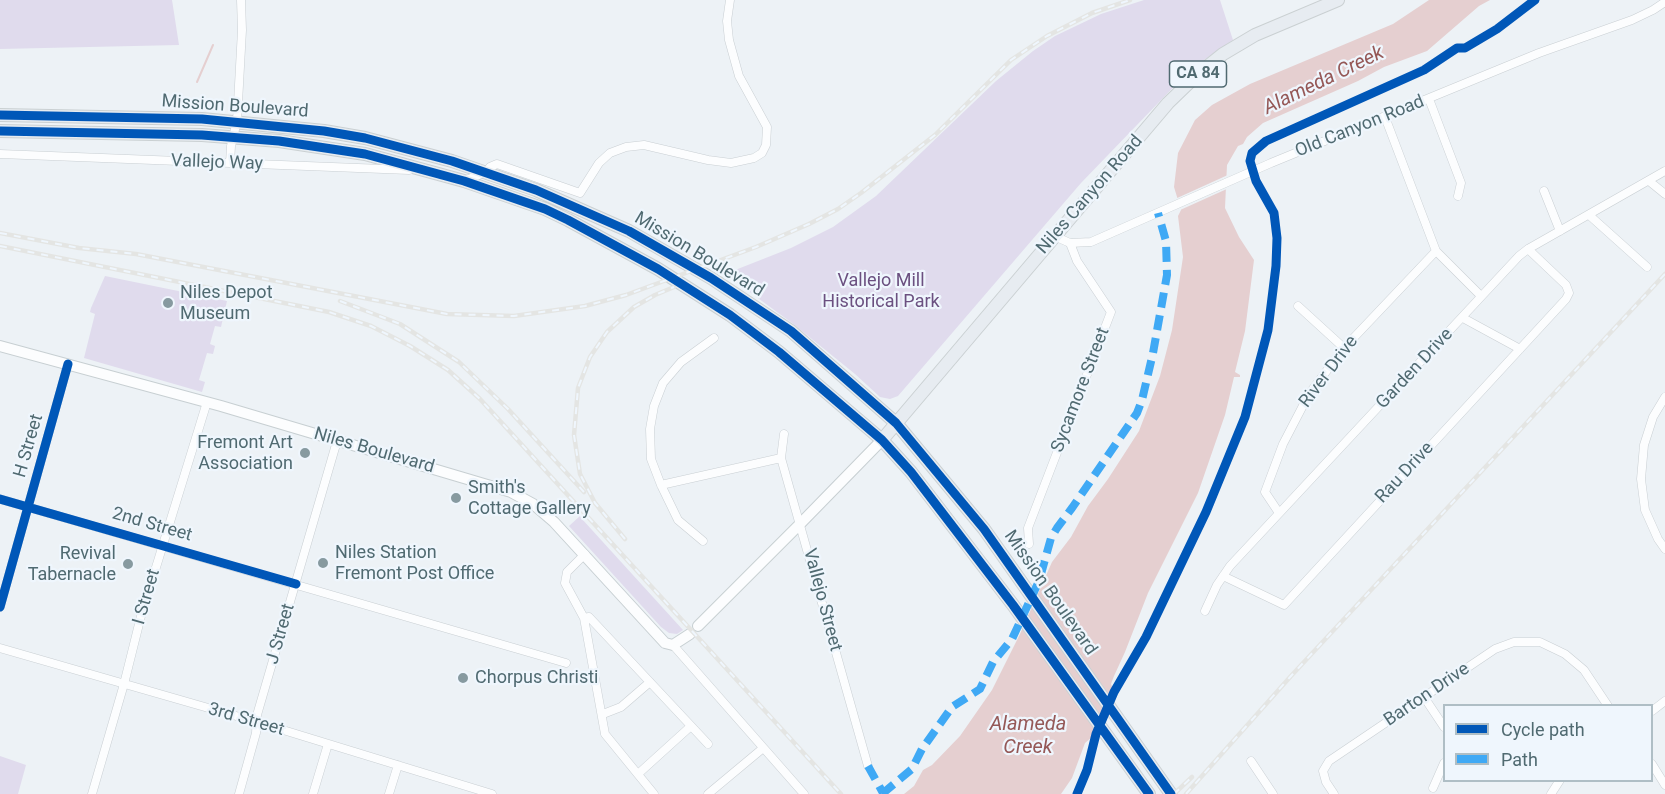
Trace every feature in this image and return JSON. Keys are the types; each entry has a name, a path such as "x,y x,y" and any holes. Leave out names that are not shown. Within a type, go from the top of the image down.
{"main road":[{"name":"Niles Canyon Road","path":"882,440 1168,103 1198,74 1224,54 1255,35 1338,0"},
{"name":"Mission Boulevard","path":"0,115 201,118 324,131 396,145 486,172 596,215 629,231 711,278 791,331 896,423 963,502 1023,582 1171,794"},
{"path":"46,115 46,131"},
{"name":"Mission Boulevard","path":"0,131 233,136 325,147 392,160 524,201 568,220 658,269 730,315 779,352 882,440 911,472 1013,605 1149,794"},
{"path":"392,160 396,145"},
{"name":"Niles Boulevard","path":"0,346 207,402 510,492 533,504 545,514 585,554 665,643 673,645"},
{"path":"673,645 694,630 882,440"}],"street":[{"path":"230,163 237,121 242,30 241,0"},
{"path":"464,181 486,172 493,165 502,165 580,193 599,164 610,153 626,147 652,146 708,160 731,163 754,158 762,153 766,146 767,127 739,76 729,40 727,6 730,0"},
{"name":"Old Canyon Road","path":"1070,243 1091,242 1265,165 1539,54 1632,20 1665,2"},
{"path":"1429,99 1461,183 1458,196"},
{"path":"1385,117 1436,250 1481,296"},
{"name":"Vallejo Way","path":"0,154 433,171"},
{"name":"Garden Drive","path":"1205,611 1223,576 1279,513 1463,318 1481,296 1528,249 1665,171"},
{"path":"1649,181 1665,194"},
{"path":"1545,191 1560,231"},
{"path":"1589,215 1647,267"},
{"path":"1054,236 1070,243"},
{"name":"Sycamore Street","path":"1029,544 1028,528 1111,312 1077,261 1070,243"},
{"name":"Rau Drive","path":"1223,576 1284,605 1566,299 1572,289 1528,249"},
{"name":"River Drive","path":"1279,513 1265,492 1283,444 1309,394 1344,348 1436,250"},
{"path":"1298,306 1344,348"},
{"path":"1463,318 1520,349"},
{"path":"703,541 678,520 661,485 651,459 650,429 654,406 663,383 681,362 714,338"},
{"name":"H Street","path":"0,607 68,364"},
{"path":"1665,397 1653,417 1644,445 1641,479 1645,510 1662,537 1665,549"},
{"name":"I Street","path":"92,794 141,616 207,402"},
{"name":"Vallejo Street","path":"784,434 781,458 868,766"},
{"name":"J Street","path":"239,794 256,733 257,715 337,441"},
{"path":"661,485 781,458"},
{"name":"2nd Street","path":"0,499 566,663"},
{"path":"585,554 567,572 565,582 584,618 605,734 654,794"},
{"path":"584,618 589,617 708,744"},
{"name":"Barton Drive","path":"1334,794 1326,782 1323,771 1329,761 1496,649 1514,642 1540,642 1565,654 1584,670 1607,704"},
{"path":"673,645 804,794"},
{"name":"3rd Street","path":"0,648 257,722 492,794"},
{"path":"603,714 621,707 650,682"},
{"path":"1424,697 1443,726"},
{"path":"1653,710 1665,701"},
{"path":"638,774 691,726"},
{"path":"313,794 328,744"},
{"path":"708,794 762,748"},
{"path":"1251,761 1274,794"},
{"path":"389,794 398,765"},
{"path":"1432,788 1443,765"},
{"path":"1653,766 1665,785"}],"green space":[{"path":"0,0 172,0 179,45 0,49"},
{"name":"Vallejo Mill Historical Park","path":"1144,0 1220,0 1233,40 1191,69 1081,183 898,396 890,399 880,397 792,323 725,274 791,248 833,227 876,196 996,81 1033,51 1055,36 1101,14"},
{"path":"105,276 227,301 221,327 215,326 210,344 215,346 213,354 207,353 199,380 205,382 202,392 84,358 95,314 90,312 91,308"},
{"path":"580,516 683,630 677,634 669,633 661,627 569,526"},
{"path":"0,756 26,765 18,794 0,794"}],"water":[{"name":"Alameda Creek","path":"1429,0 1490,0 1479,6 1427,51 1384,67 1263,123 1247,137 1243,144 1238,146 1227,165 1225,208 1239,237 1254,260 1245,331 1235,372 1240,377 1234,377 1225,415 1198,493 1148,593 1111,684 1113,689 1092,737 1085,743 1072,778 1061,794 904,794 914,786 923,770 932,765 960,736 992,690 1052,562 1071,537 1088,506 1139,431 1160,376 1172,330 1183,257 1178,216 1181,210 1174,187 1178,153 1195,120 1212,105 1250,84 1393,24"}],"pier":[{"path":"1230,174 1229,188 1178,211 1175,199"}],"waterway":[{"path":"197,82 213,45"}],"railway":[{"path":"0,233 79,248 136,254 447,314 514,316 585,306 626,295 756,247 838,209 935,135 1011,60 1047,36 1092,13 1130,0"},
{"path":"0,246 329,312 371,326 410,346 448,370 480,399 841,794"},
{"path":"1186,794 1291,676 1665,274"},
{"path":"625,539 595,503 580,474 574,435 578,388 590,357 607,332 634,307 674,287"},
{"path":"340,301 400,324 459,362 508,409 584,492"},
{"path":"1174,794 1192,777"}],"marked path":[{"path":"882,794 912,769 922,749 952,707 980,689 993,662 1012,639 1039,581 1051,538 1137,413 1153,353 1167,275 1166,241 1158,213"},
{"path":"868,766 883,793"}],"cycle path":[{"path":"1077,794 1087,770 1096,734 1114,692 1146,637 1206,512 1245,417 1268,330 1277,238 1274,213 1256,181 1250,161 1252,153 1266,141 1424,70 1457,48 1465,48 1497,29 1535,0"},
{"path":"0,115 202,119 324,131 365,138 452,161 536,190 629,231 711,278 791,331 896,423 984,529 1171,794"},
{"path":"0,131 202,135 279,141 365,154 464,181 545,209 658,269 730,315 779,352 882,440 911,472 1013,605 1149,794"},
{"path":"0,607 68,364"},
{"path":"0,499 296,584"}],"place":[{"name":"Niles Depot Museum","path":"168,303"},
{"name":"Fremont Art Association","path":"305,453"},
{"name":"Smith's Cottage Gallery","path":"456,498"},
{"name":"Niles Station Fremont Post Office","path":"323,563"},
{"name":"Revival Tabernacle","path":"128,564"},
{"name":"Chorpus Christi","path":"463,678"}]}
